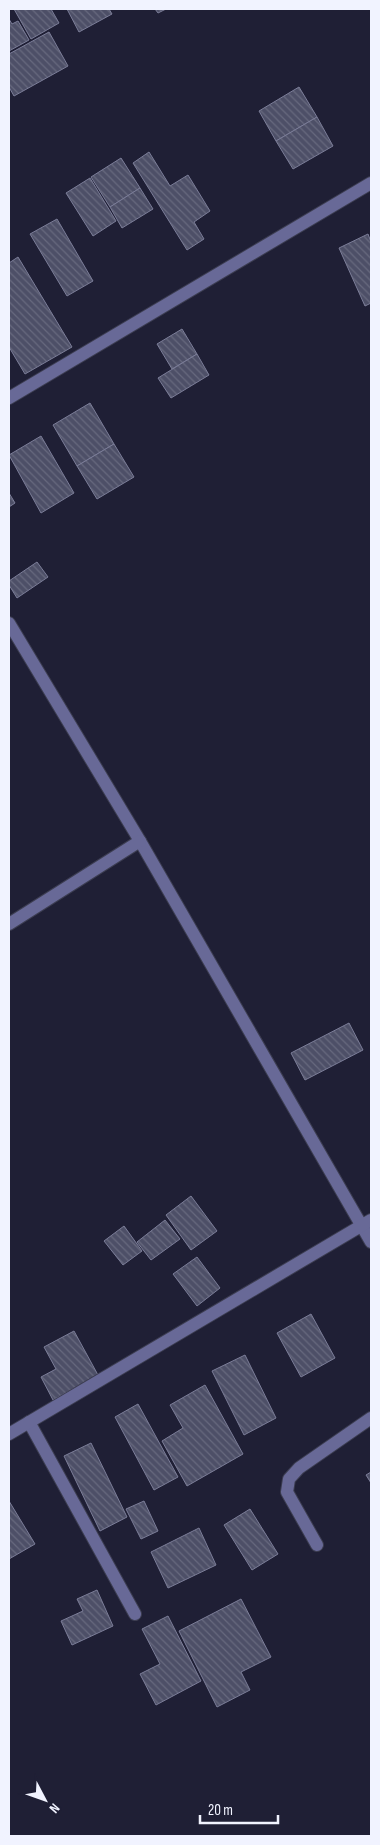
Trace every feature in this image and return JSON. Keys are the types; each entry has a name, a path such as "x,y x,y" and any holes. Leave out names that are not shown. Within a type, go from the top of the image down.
{"street":[{"path":"9,398 371,183"},
{"path":"9,623 366,1223 371,1242"},
{"path":"9,924 140,841"},
{"path":"9,1434 366,1223"},
{"path":"317,1545 287,1492 289,1479 298,1468 371,1418"},
{"path":"29,1422 135,1614"}],"building":[{"path":"14,9 51,9 59,23 31,39"},
{"path":"67,9 109,9 112,14 79,32"},
{"path":"155,9 166,9 158,13"},
{"path":"9,19 12,24 18,21 29,40 9,51"},
{"path":"49,32 68,66 14,96 9,87 9,54"},
{"path":"299,87 317,117 276,141 259,111"},
{"path":"317,117 333,146 293,169 276,141"},
{"path":"149,152 170,186 188,175 210,211 194,222 204,239 187,250 133,163"},
{"path":"121,158 140,188 110,207 91,177"},
{"path":"90,178 116,221 93,236 66,193"},
{"path":"140,188 153,209 122,228 110,207"},
{"path":"57,219 93,281 67,296 30,234"},
{"path":"368,234 371,242 371,303 365,306 339,248"},
{"path":"18,257 72,347 25,374 9,347 9,263"},
{"path":"182,329 197,354 172,369 157,344"},
{"path":"197,354 209,375 171,398 158,378"},
{"path":"90,403 114,444 77,466 53,425"},
{"path":"41,436 74,493 41,513 9,455"},
{"path":"114,444 134,477 97,499 77,466"},
{"path":"9,493 15,503 9,507"},
{"path":"37,562 48,577 17,598 9,585 9,581"},
{"path":"349,1023 363,1050 305,1080 291,1053"},
{"path":"191,1196 217,1231 191,1250 166,1215"},
{"path":"165,1220 180,1239 151,1260 137,1242"},
{"path":"124,1226 142,1251 123,1265 104,1241"},
{"path":"197,1257 220,1288 197,1306 173,1274"},
{"path":"311,1314 335,1358 301,1377 277,1333"},
{"path":"74,1331 98,1375 53,1400 41,1377 56,1369 44,1347"},
{"path":"245,1355 276,1418 244,1435 212,1371"},
{"path":"205,1385 243,1454 187,1486 162,1441 183,1428 170,1405"},
{"path":"138,1404 178,1477 154,1490 115,1417"},
{"path":"91,1443 127,1517 100,1531 64,1456"},
{"path":"371,1472 371,1483 366,1475"},
{"path":"9,1501 35,1544 9,1559"},
{"path":"144,1501 158,1531 141,1539 126,1509"},
{"path":"250,1509 278,1554 252,1570 224,1525"},
{"path":"199,1528 216,1565 168,1588 151,1552"},
{"path":"97,1590 113,1626 72,1645 61,1621 83,1611 77,1599"},
{"path":"241,1599 271,1657 241,1672 250,1690 217,1707 179,1631"},
{"path":"168,1616 201,1681 156,1705 140,1674 160,1664 142,1629"}]}
